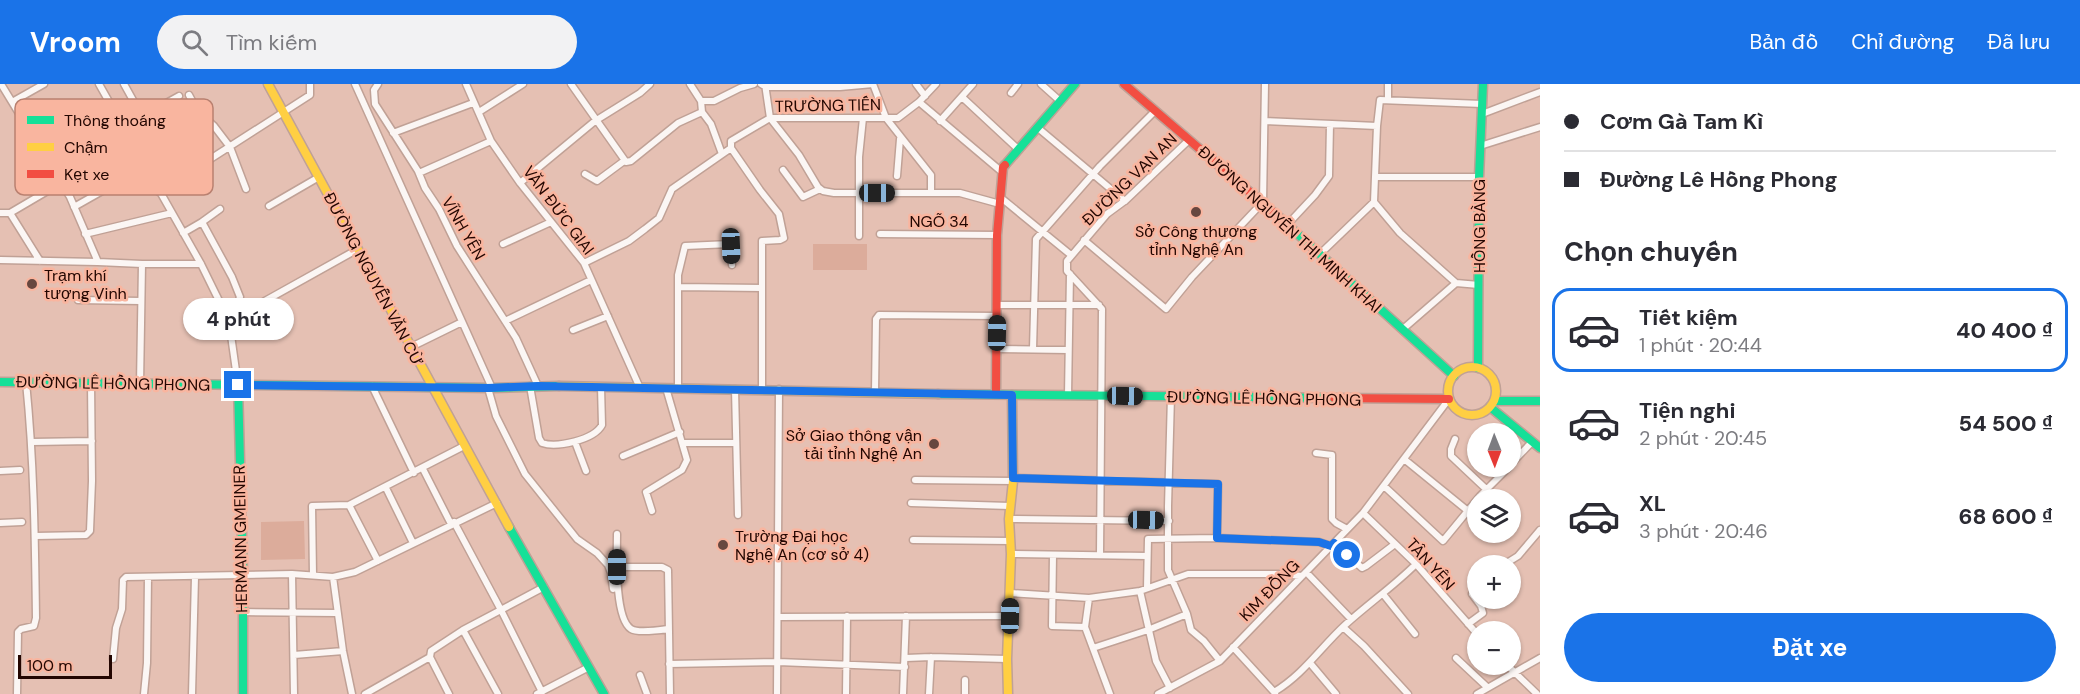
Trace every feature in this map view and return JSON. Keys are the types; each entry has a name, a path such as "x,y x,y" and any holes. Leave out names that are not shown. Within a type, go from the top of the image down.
{"main road":[{"name":"ĐƯỜNG NGUYỄN VĂN CỪ","path":"268,84 464,446 604,694"},
{"path":"996,394 998,235 1003,168 1075,84"},
{"name":"ĐƯỜNG NGUYỄN THỊ MINH KHAI","path":"1124,84 1263,202 1454,376"},
{"name":"HỒNG BÀNG","path":"1478,368 1479,177 1483,84"},
{"path":"1478,368 1487,372 1496,389 1492,404 1479,415 1470,416 1454,408 1449,399 1448,390 1454,376 1461,370 1478,368"},
{"name":"ĐƯỜNG LÊ HỒNG PHONG","path":"0,382 490,388 534,386 1012,395 1449,399"},
{"name":"HERMANN GMEINER","path":"238,385 243,576 243,694"},
{"path":"1008,694 1010,506 1013,479 1012,395"},
{"path":"1492,404 1540,400"},
{"path":"1492,404 1540,448"}],"street":[{"path":"1,84 15,107"},
{"path":"17,99 44,84"},
{"path":"99,84 107,99"},
{"path":"124,84 133,99"},
{"path":"213,158 310,95 310,84"},
{"path":"354,84 462,322 490,388 496,416 532,485 574,536 597,553 608,565 613,589"},
{"name":"VĨNH YÊN","path":"378,84 374,90 375,104 419,173 424,188 439,209 458,246 516,338 534,386 540,441 549,444 574,442"},
{"name":"VĂN ĐỨC GIAI","path":"465,84 491,141 520,183 584,263 640,388"},
{"path":"479,112 523,84"},
{"path":"571,84 624,161"},
{"path":"520,183 596,121 650,84"},
{"path":"701,101 714,101 754,84"},
{"path":"931,193 931,176 886,118 873,84 764,85 770,118 800,155 820,189 830,193 859,194 968,194 1000,200 1071,255 1067,261 1067,271 1102,309 1100,555"},
{"path":"916,84 925,96"},
{"name":"TRƯỜNG TIẾN","path":"584,263 629,241 645,229 658,218 672,189 730,148 731,141 770,118 898,118 919,102 936,84"},
{"path":"940,121 974,84"},
{"path":"1011,93 1018,84"},
{"path":"1041,84 1060,101"},
{"path":"1084,240 1166,309 1192,277 1263,202 1265,84"},
{"path":"1388,84 1388,100"},
{"path":"695,86 701,101 702,112 711,124 722,154"},
{"path":"1482,114 1540,92"},
{"path":"189,95 191,99"},
{"path":"174,99 179,96"},
{"path":"962,97 1019,150"},
{"path":"1479,285 1456,283 1400,233 1374,202 1380,100 1482,104"},
{"path":"919,102 1002,172"},
{"path":"393,133 473,103"},
{"path":"1033,349 1036,239 1093,175 1155,111"},
{"path":"585,174 597,181 624,161 631,161 678,123 702,112"},
{"path":"858,236 859,157 863,118"},
{"path":"1265,121 1377,126"},
{"path":"1287,225 1316,195 1329,176 1330,124"},
{"path":"213,125 230,147 246,189"},
{"path":"1480,146 1540,127"},
{"path":"1038,128 1125,201"},
{"path":"897,176 900,138"},
{"name":"ĐƯỜNG VẠN AN","path":"1071,255 1107,214 1125,201 1189,140"},
{"path":"419,173 491,141"},
{"path":"730,148 779,214 784,238 762,241 762,389"},
{"path":"783,170 803,197 820,189"},
{"path":"269,206 319,177"},
{"path":"1375,177 1479,177"},
{"path":"0,213 10,213 41,195"},
{"path":"68,195 98,262"},
{"path":"74,207 96,195"},
{"path":"161,195 231,320 238,385"},
{"path":"1320,254 1374,202"},
{"path":"183,233 220,209"},
{"path":"10,213 40,261"},
{"path":"85,234 171,213"},
{"path":"202,222 232,277 240,297 231,320"},
{"path":"503,244 552,222"},
{"name":"NGÕ 34","path":"880,234 998,235"},
{"path":"678,388 679,267 687,245 730,244 732,265"},
{"path":"231,320 358,249"},
{"path":"0,260 201,264"},
{"path":"140,384 142,264"},
{"path":"1068,395 1070,274"},
{"path":"505,321 591,280"},
{"path":"1403,329 1456,283"},
{"path":"678,287 762,288"},
{"path":"78,300 140,301"},
{"path":"997,305 1099,305"},
{"path":"874,392 876,320 879,315 997,316"},
{"path":"573,330 608,316"},
{"path":"411,347 462,322"},
{"path":"997,349 1068,350"},
{"path":"17,694 18,633 21,629 32,628 36,622 36,536 32,442 26,382"},
{"path":"36,536 83,536 90,533 93,441 91,383"},
{"path":"372,386 414,473"},
{"path":"586,471 574,442 601,428 601,387"},
{"path":"652,511 646,492 683,468 687,459 666,388"},
{"path":"735,389 738,514"},
{"path":"777,694 779,389"},
{"path":"1171,396 1168,570 1187,614 1191,630 1204,641 1220,661"},
{"name":"KIM ĐỒNG","path":"1158,694 1220,661 1363,513 1449,399"},
{"path":"623,456 680,432"},
{"path":"1455,439 1451,456 1486,489 1499,477"},
{"path":"32,442 93,441"},
{"path":"1521,454 1532,441"},
{"path":"684,443 736,443"},
{"path":"313,575 312,506 349,505 464,446"},
{"path":"1316,453 1332,455 1332,519 1347,529"},
{"path":"1404,459 1467,510"},
{"path":"423,469 501,610 540,693 588,667"},
{"path":"0,471 20,470"},
{"path":"915,480 1101,480 1218,484 1217,538"},
{"path":"1384,486 1443,541 1448,532 1467,512"},
{"path":"386,488 413,543"},
{"path":"113,658 116,628 122,609 123,580 126,577 292,574 333,577 355,572 496,503"},
{"path":"911,503 1010,506"},
{"path":"349,505 378,561"},
{"name":"TÂN YÊN","path":"1363,513 1416,564 1467,623"},
{"path":"1010,519 1169,521"},
{"path":"0,523 22,522"},
{"path":"1519,555 1540,530"},
{"path":"617,534 618,598 630,628 636,630 669,629"},
{"path":"1147,588 1148,538 1319,542 1333,544 1362,567 1395,543"},
{"path":"913,540 1010,541"},
{"path":"1011,554 1147,556"},
{"path":"1053,555 1052,626 1085,627"},
{"path":"1233,647 1274,693 1310,663 1351,619 1416,564"},
{"path":"608,565 662,567 668,570 670,694"},
{"path":"292,574 294,694"},
{"path":"1010,593 1089,598 1140,591 1188,574 1304,574 1351,619"},
{"path":"144,694 147,663 148,577"},
{"path":"192,694 195,577"},
{"path":"333,577 343,651 352,694"},
{"path":"449,694 430,657 431,651 463,630 544,587"},
{"path":"1140,591 1156,662 1170,688"},
{"path":"1383,594 1415,634"},
{"path":"1089,598 1085,627 1110,694"},
{"path":"1472,621 1483,613 1482,609"},
{"path":"242,612 337,613"},
{"path":"1093,648 1187,614"},
{"path":"779,616 1010,616"},
{"path":"846,694 847,616"},
{"path":"903,694 906,616"},
{"path":"1343,627 1380,662 1408,694"},
{"path":"463,630 498,694"},
{"path":"294,655 343,651"},
{"path":"365,694 430,657"},
{"path":"929,694 931,657"},
{"path":"1521,668 1540,657"},
{"path":"906,658 1007,659"},
{"path":"1456,658 1487,687"},
{"path":"669,664 778,662 905,667"},
{"path":"1310,663 1336,694"},
{"path":"640,675 647,694"},
{"path":"1478,694 1509,675"},
{"path":"1517,675 1537,694"},
{"path":"965,681 965,694"}],"shaded area":[{"path":"813,244 867,244 867,270 813,270"},
{"path":"304,521 305,559 261,560 261,522"}],"traffic: fast":[{"path":"1005,165 1075,84"},
{"path":"1478,368 1479,177 1483,84"},
{"path":"1280,218 1454,376"},
{"path":"0,382 492,388 559,386"},
{"path":"238,385 243,576 243,694"},
{"path":"938,394 1334,398"},
{"path":"1495,401 1540,401"},
{"path":"1490,407 1540,448"},
{"path":"509,527 604,694"}],"traffic: slow":[{"path":"268,84 509,527"},
{"path":"1472,367 1489,374 1496,391 1489,408 1472,415 1455,408 1448,391 1455,374 1472,367"},
{"path":"559,386 938,394"},
{"path":"1008,694 1011,554 1009,519 1013,481 1012,395"}],"traffic: jam":[{"path":"1124,84 1280,218"},
{"path":"996,394 997,235 1005,165"},
{"path":"1334,398 1449,399"}],"place":[{"name":"Sở Công thương tỉnh Nghệ An","path":"1196,212"},
{"name":"Trạm khí tượng Vinh","path":"32,284"},
{"name":"Sở Giao thông vận tải tỉnh Nghệ An","path":"934,444"},
{"name":"Trường Đại học Nghệ An (cơ sở 4)","path":"723,545"}],"route":[{"path":"238,385 779,389 1012,395 1013,478 1218,484 1217,538 1319,542 1331,546 1334,543 1347,555"}]}
